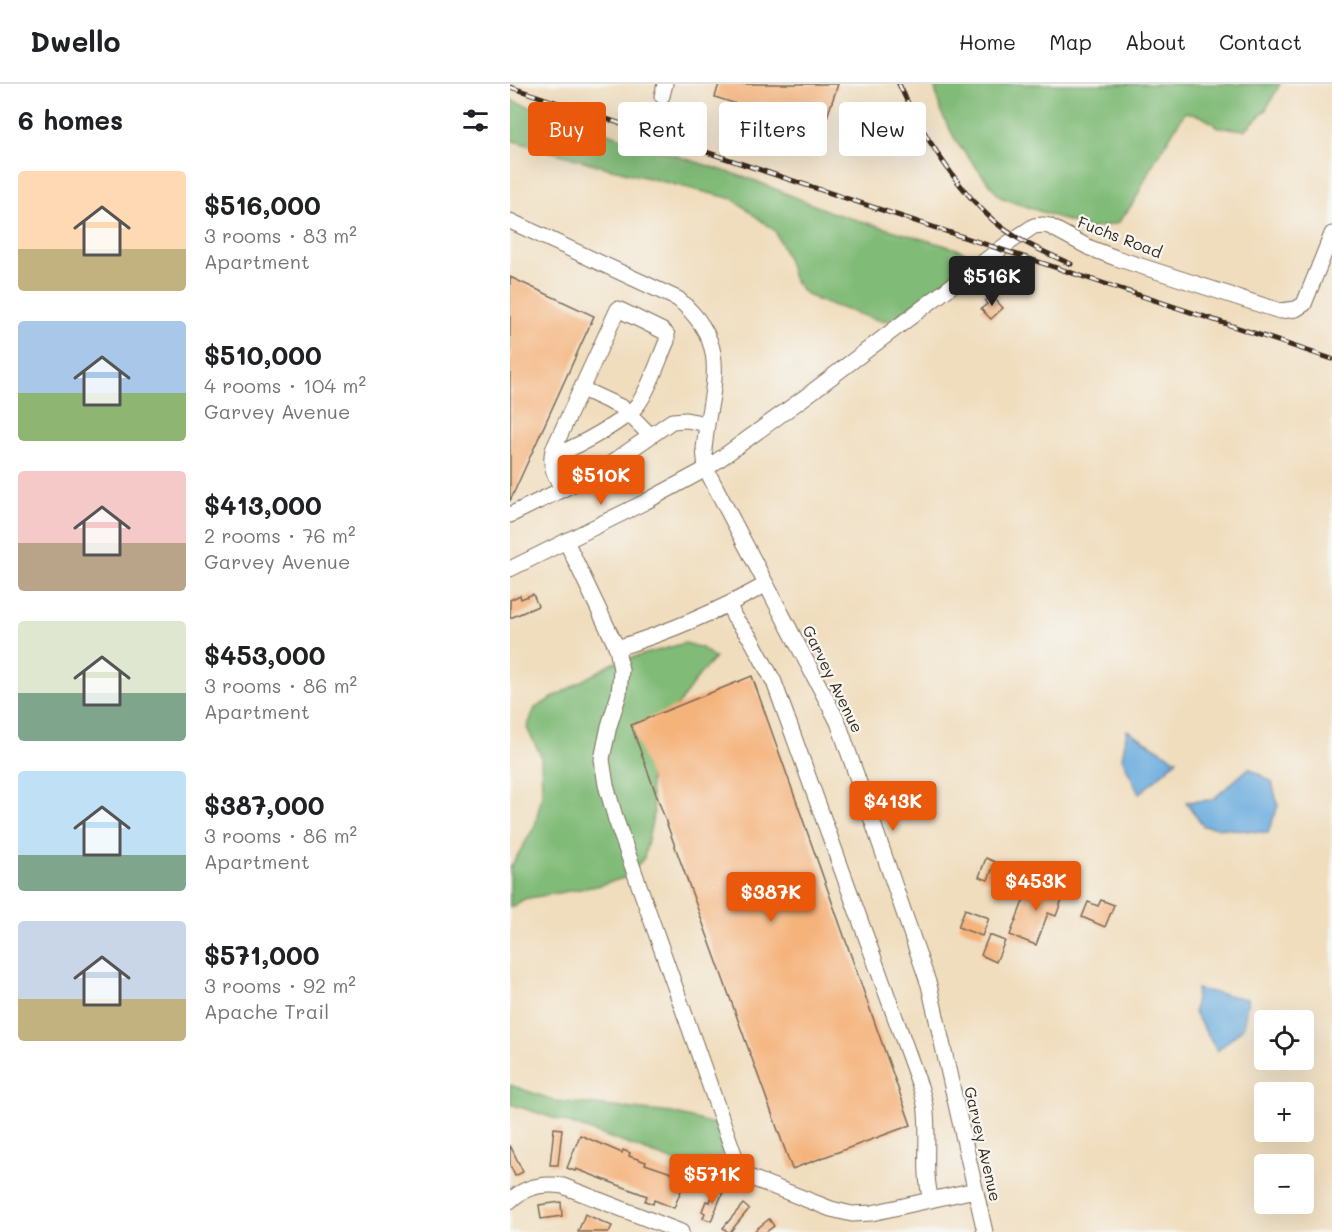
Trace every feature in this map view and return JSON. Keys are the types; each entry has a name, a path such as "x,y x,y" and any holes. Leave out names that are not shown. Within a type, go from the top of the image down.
{"street":[{"path":"510,221 678,299 694,312 706,333 715,358 715,378 704,449 705,469 645,502 510,569"},
{"name":"Fuchs Road","path":"705,469 805,397 1007,243 1034,226 1048,225 1090,248 1116,258 1280,311 1296,309 1304,304 1332,234"},
{"path":"553,450 560,453 577,446 609,427 636,406 667,341 667,335 663,331 618,309 553,450 550,462 562,489"},
{"path":"582,389 628,412 650,435"},
{"path":"510,515 600,471 672,421 686,420 707,424"},
{"name":"Garvey Avenue","path":"705,469 838,722 929,986 985,1232"},
{"path":"566,541 617,648 621,670 619,694 602,759 606,784 620,831 739,1168 749,1177 831,1209 852,1214 872,1213 975,1190"},
{"path":"617,648 662,634 765,585"},
{"path":"729,604 734,617 751,639 774,682 921,1089 926,1111 926,1171 931,1200"},
{"path":"510,1201 525,1190 538,1186 563,1186 681,1232"}],"green space":[{"path":"934,84 1280,84 1265,111 1245,130 1219,127 1201,116 1185,112 1151,167 1134,202 1118,223 1090,229 1000,197 957,143 941,112"},
{"path":"510,100 528,106 528,145 510,140"},
{"path":"606,132 618,137 618,156 677,156 756,181 833,213 957,249 970,255 970,262 894,319 882,321 817,300 802,291 793,278 775,231 733,199 566,156 606,156"},
{"path":"685,643 702,648 715,658 700,674 665,723 650,758 650,789 654,812 644,858 627,877 597,886 524,899 510,908 510,868 535,826 542,794 541,756 527,728 535,708 613,663"},
{"path":"510,1085 556,1101 672,1113 722,1126 722,1165 707,1173 510,1104"}],"water":[{"path":"1127,730 1177,760 1139,794 1122,758"},
{"path":"1249,768 1272,782 1278,806 1268,833 1203,826 1186,802 1212,800"},
{"path":"1197,989 1248,999 1243,1028 1217,1051 1194,1012"}],"building":[{"path":"719,84 838,84 827,117 827,102 730,102 715,97"},
{"path":"510,277 594,316 510,501"},
{"path":"991,295 1003,308 991,319 981,309 987,304 985,301"},
{"path":"533,594 538,606 510,618 510,600 520,595 521,599"},
{"path":"752,676 911,1125 792,1169 631,725"},
{"path":"986,858 995,862 988,880 979,877"},
{"path":"1031,881 1064,894 1056,916 1048,913 1036,945 1010,935"},
{"path":"1101,900 1114,905 1105,927 1082,917 1088,902 1098,906"},
{"path":"965,909 989,918 982,936 958,927"},
{"path":"989,935 1005,941 996,962 981,955"},
{"path":"554,1128 562,1129 558,1165 550,1165"},
{"path":"580,1135 622,1153 623,1150 630,1153 629,1156 646,1162 645,1164 686,1178 674,1208 654,1200 653,1204 645,1201 647,1196 576,1169 575,1171 567,1168"},
{"path":"510,1145 523,1172 515,1176 510,1165"},
{"path":"715,1189 723,1192 711,1221 703,1218 705,1213 702,1211 706,1201 710,1202"},
{"path":"561,1202 562,1216 541,1219 539,1205"},
{"path":"743,1204 749,1209 728,1232 723,1228"},
{"path":"585,1214 612,1226 609,1232 578,1232"},
{"path":"769,1219 774,1226 766,1232 753,1232"}],"railway":[{"path":"899,84 928,139 980,208 994,221 1031,246 1071,264"},
{"path":"510,87 1332,359"}]}
